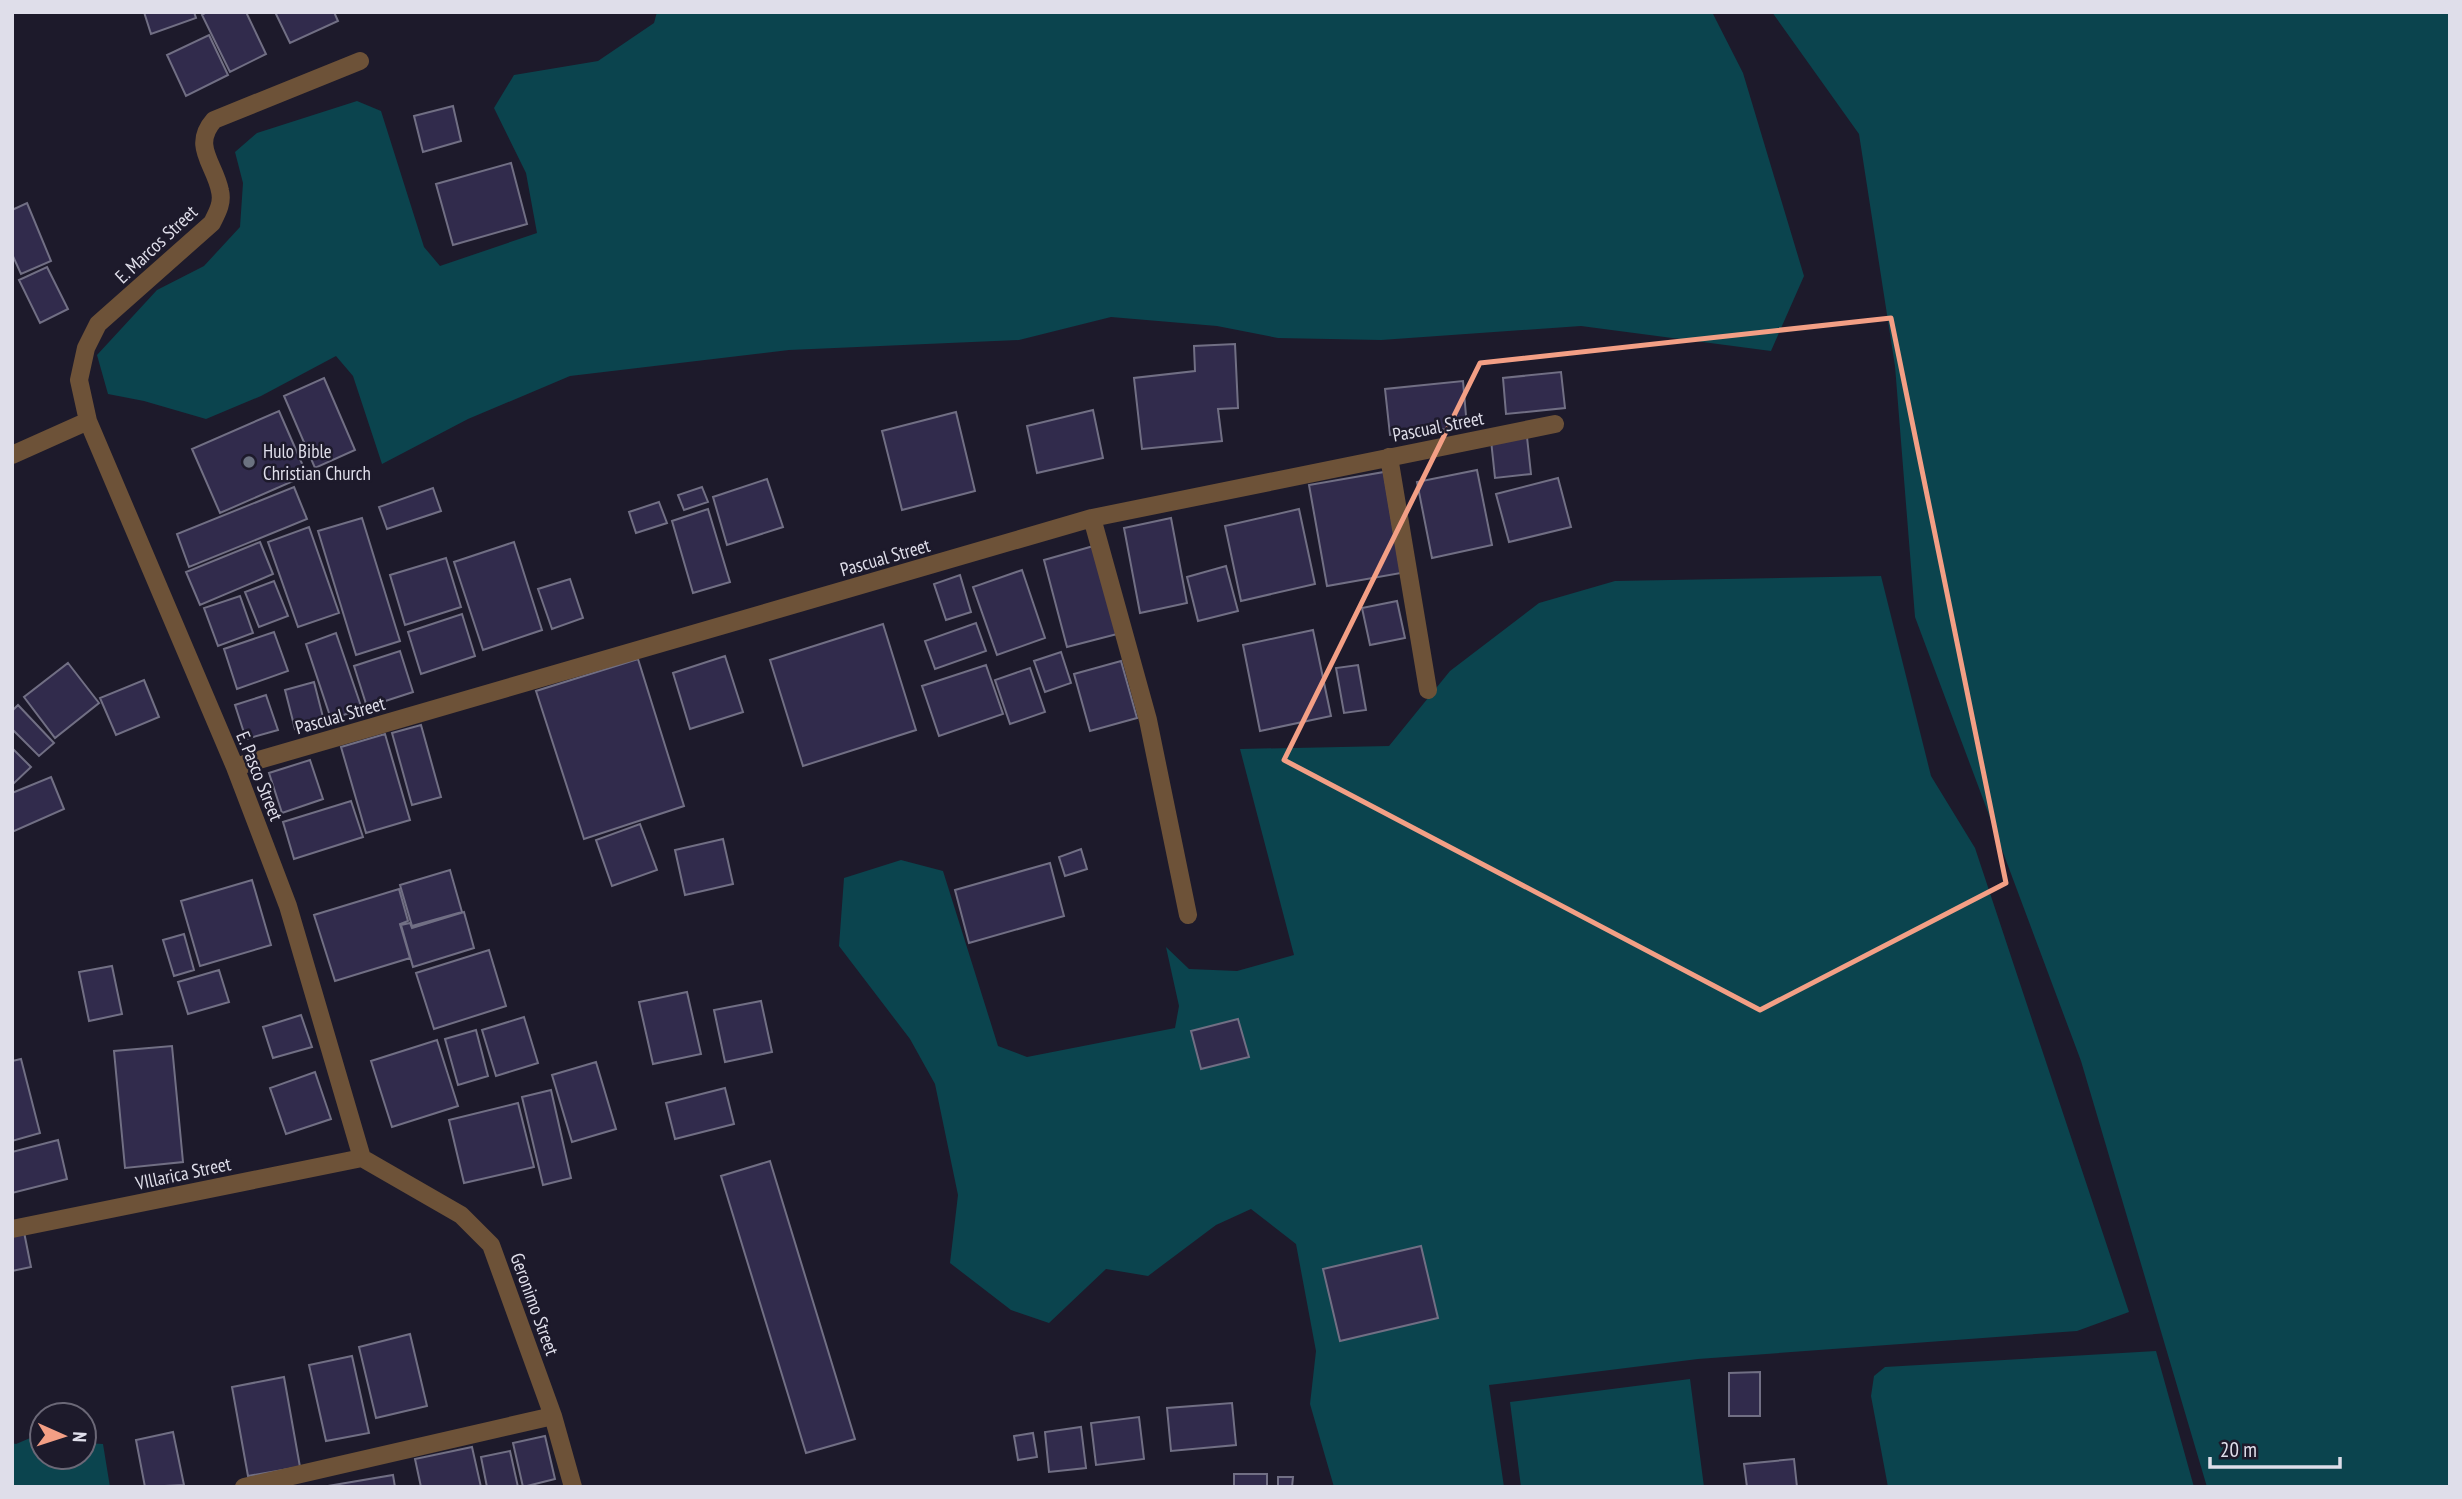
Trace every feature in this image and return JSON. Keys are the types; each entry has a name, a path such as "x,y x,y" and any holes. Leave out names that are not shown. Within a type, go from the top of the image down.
{"street":[{"name":"E. Marcos Street","path":"88,421 79,380 86,348 98,324 212,223 220,206 220,192 203,145 206,129 214,120 360,61"},
{"path":"12,455 88,421"},
{"name":"E. Pasco Street","path":"88,421 235,767 288,906 362,1158"},
{"name":"Pascual Street","path":"235,767 1092,518 1555,424"},
{"path":"1389,457 1428,690"},
{"path":"1092,518 1147,720 1188,915"},
{"name":"VIllarica Street","path":"12,1229 362,1158"},
{"name":"Geronimo Street","path":"362,1158 461,1214 491,1245 553,1416 573,1487"},
{"path":"244,1487 553,1416"}],"highlighted area":[{"path":"1891,318 2006,883 1760,1010 1284,760 1480,363"}],"shaded area":[{"path":"657,12 1712,12 1743,73 1804,276 1771,351 1581,326 1381,340 1278,338 1217,326 1111,317 1019,340 789,350 570,376 468,419 382,464 353,376 336,356 261,396 206,419 144,401 108,394 97,355 157,290 204,266 240,227 243,183 235,152 257,133 357,101 381,111 424,247 440,266 537,233 526,173 494,108 514,75 598,61 654,23"},
{"path":"1772,12 2450,12 2450,1487 2207,1487 2081,1061 1915,617 1895,366 1859,134"},
{"path":"1881,576 1931,776 1975,848 2129,1312 2077,1331 1698,1359 1489,1385 1504,1487 1334,1487 1310,1404 1316,1351 1296,1244 1251,1209 1216,1225 1148,1276 1106,1269 1049,1323 1011,1310 950,1263 958,1195 935,1084 910,1039 839,946 844,878 901,860 943,871 998,1046 1027,1057 1175,1028 1179,1006 1166,947 1189,969 1237,971 1294,955 1240,749 1389,746 1450,671 1539,603 1615,581"},
{"path":"2156,1351 2194,1487 1888,1487 1871,1396 1874,1376 1885,1367"},
{"path":"1690,1379 1704,1487 1521,1487 1510,1402"},
{"path":"28,1439 28,1471 98,1471 98,1444 103,1444 110,1487 12,1487 12,1443"}],"building":[{"path":"144,12 194,12 196,18 151,34"},
{"path":"207,12 246,12 266,54 230,72 202,15"},
{"path":"275,12 334,12 338,21 290,43"},
{"path":"209,35 228,75 186,96 167,55"},
{"path":"453,106 461,141 423,152 414,116"},
{"path":"511,163 527,224 453,245 436,184"},
{"path":"27,203 51,261 21,274 12,254 12,210"},
{"path":"47,267 68,309 40,323 19,280"},
{"path":"1235,344 1238,408 1218,409 1222,441 1142,449 1134,378 1195,371 1194,346"},
{"path":"1561,372 1565,408 1506,414 1503,378"},
{"path":"324,378 355,450 315,468 284,396"},
{"path":"1463,381 1467,427 1390,435 1385,389"},
{"path":"1093,410 1103,458 1037,473 1027,426"},
{"name":"Hulo Bible Christian Church","path":"279,411 307,475 220,513 192,449"},
{"path":"956,412 975,491 902,510 882,431"},
{"path":"1527,437 1531,474 1495,478 1491,440"},
{"path":"1477,470 1492,545 1432,558 1417,482"},
{"path":"1384,472 1401,573 1327,586 1309,485"},
{"path":"1558,478 1571,527 1509,542 1496,494"},
{"path":"767,479 783,527 727,545 713,497"},
{"path":"294,487 307,519 189,567 177,534"},
{"path":"702,487 708,502 684,510 678,495"},
{"path":"433,488 441,511 387,529 379,507"},
{"path":"659,502 667,523 636,533 629,512"},
{"path":"708,509 730,582 693,593 672,521"},
{"path":"1299,509 1315,584 1241,601 1225,526"},
{"path":"362,518 400,641 356,655 318,531"},
{"path":"1171,518 1187,603 1140,613 1124,528"},
{"path":"309,527 339,613 298,627 268,542"},
{"path":"260,542 273,574 200,605 186,572"},
{"path":"514,542 542,630 483,650 454,562"},
{"path":"1097,545 1121,633 1067,647 1044,560"},
{"path":"446,558 461,607 405,625 390,575"},
{"path":"1226,566 1238,611 1198,621 1187,577"},
{"path":"1022,570 1045,638 997,655 973,587"},
{"path":"960,575 971,612 946,620 934,584"},
{"path":"570,579 583,618 552,629 538,589"},
{"path":"274,581 288,616 259,627 245,592"},
{"path":"240,596 253,633 218,646 204,608"},
{"path":"1397,601 1405,638 1370,645 1362,608"},
{"path":"462,614 475,656 421,674 408,632"},
{"path":"976,623 986,651 935,669 925,641"},
{"path":"883,624 916,730 803,766 770,660"},
{"path":"1313,630 1331,716 1260,731 1243,645"},
{"path":"274,632 288,671 237,689 224,649"},
{"path":"336,633 362,709 331,719 306,644"},
{"path":"400,651 413,692 367,707 354,666"},
{"path":"1061,652 1071,683 1045,692 1034,661"},
{"path":"725,656 743,712 690,729 673,673"},
{"path":"638,659 684,806 584,839 536,691"},
{"path":"1121,661 1137,718 1090,731 1074,674"},
{"path":"68,663 99,703 55,738 24,697"},
{"path":"986,665 1003,714 939,736 922,686"},
{"path":"1358,665 1366,710 1344,713 1336,668"},
{"path":"1030,668 1045,712 1010,724 995,680"},
{"path":"144,680 159,717 116,735 100,698"},
{"path":"314,682 324,721 295,729 285,690"},
{"path":"266,695 278,730 246,739 235,705"},
{"path":"18,705 54,743 39,756 12,729 12,711"},
{"path":"421,725 441,797 412,805 392,733"},
{"path":"385,734 410,820 366,833 341,747"},
{"path":"12,748 31,767 12,785"},
{"path":"310,760 323,799 282,813 269,773"},
{"path":"51,777 64,809 12,832 12,793"},
{"path":"351,801 363,837 294,859 283,822"},
{"path":"640,824 657,870 612,886 596,840"},
{"path":"723,839 733,884 685,895 675,850"},
{"path":"1081,849 1087,869 1065,876 1059,857"},
{"path":"1050,863 1064,916 969,943 955,890"},
{"path":"450,870 462,912 412,926 400,885"},
{"path":"252,880 271,945 200,966 181,901"},
{"path":"399,889 408,921 400,924 410,958 335,981 314,915"},
{"path":"464,912 474,948 413,967 401,925 410,923 412,928"},
{"path":"184,934 194,970 174,976 163,940"},
{"path":"489,950 506,1006 434,1029 416,973"},
{"path":"112,966 122,1014 89,1021 79,972"},
{"path":"219,970 229,1002 188,1014 178,982"},
{"path":"687,992 701,1054 653,1064 639,1002"},
{"path":"761,1001 772,1052 725,1062 714,1010"},
{"path":"301,1015 312,1047 273,1058 263,1027"},
{"path":"524,1017 538,1063 496,1076 482,1030"},
{"path":"1238,1019 1249,1057 1201,1069 1191,1031"},
{"path":"476,1030 488,1076 458,1085 445,1039"},
{"path":"437,1040 458,1106 392,1127 371,1061"},
{"path":"172,1046 183,1162 125,1168 114,1051"},
{"path":"21,1059 40,1133 12,1141 12,1061"},
{"path":"596,1062 616,1129 572,1142 552,1075"},
{"path":"315,1072 331,1119 286,1134 270,1088"},
{"path":"725,1088 734,1124 675,1139 666,1103"},
{"path":"551,1090 571,1178 543,1185 522,1097"},
{"path":"518,1103 534,1167 464,1183 449,1120"},
{"path":"58,1140 67,1179 12,1193 12,1152"},
{"path":"770,1161 855,1439 806,1453 721,1176"},
{"path":"24,1232 31,1267 12,1271 12,1234"},
{"path":"1421,1246 1438,1318 1340,1341 1323,1269"},
{"path":"410,1334 427,1406 376,1418 359,1347"},
{"path":"352,1356 369,1433 326,1441 309,1365"},
{"path":"1760,1372 1760,1416 1729,1416 1729,1373"},
{"path":"284,1377 300,1467 248,1476 232,1387"},
{"path":"1232,1403 1236,1445 1171,1451 1167,1408"},
{"path":"1139,1417 1144,1459 1096,1465 1091,1423"},
{"path":"1081,1427 1086,1468 1049,1472 1045,1432"},
{"path":"173,1432 184,1485 145,1487 136,1440"},
{"path":"1033,1433 1037,1457 1018,1460 1014,1436"},
{"path":"545,1436 555,1479 523,1487 513,1443"},
{"path":"472,1447 481,1487 421,1487 415,1459"},
{"path":"510,1451 518,1487 487,1487 481,1457"},
{"path":"1794,1459 1797,1487 1747,1487 1744,1464"},
{"path":"1234,1474 1267,1474 1267,1487 1234,1487"},
{"path":"393,1475 395,1487 322,1487"},
{"path":"1278,1477 1293,1477 1292,1487 1278,1487"}],"place":[{"name":"Hulo Bible Christian Church","path":"249,462"}]}
